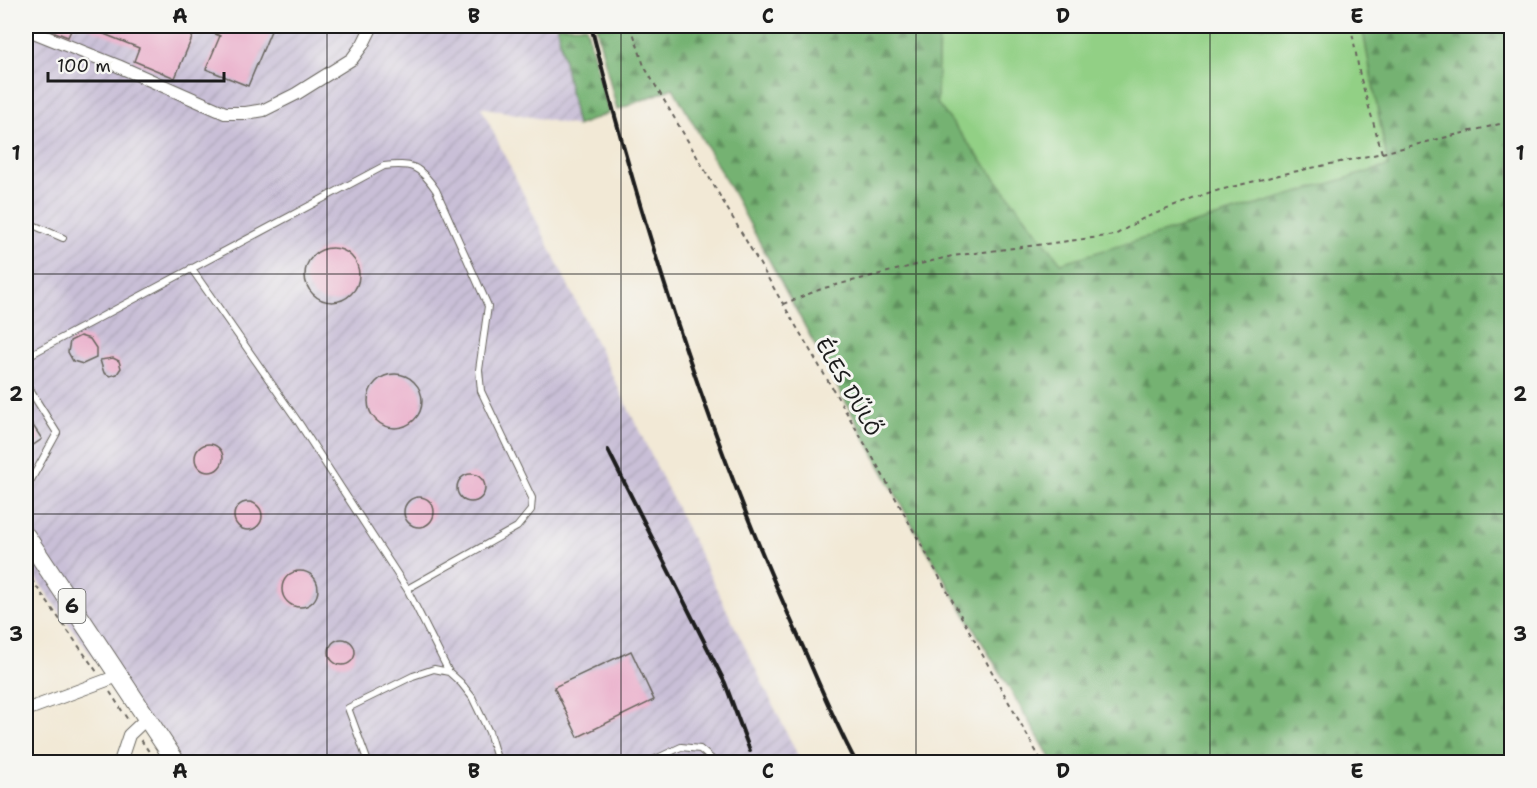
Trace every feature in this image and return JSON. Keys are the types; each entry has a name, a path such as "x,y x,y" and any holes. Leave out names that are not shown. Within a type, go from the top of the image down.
{"main road":[{"name":"6","path":"26,537 140,724 176,762"}],"street":[{"path":"26,29 225,113 246,113 264,110 296,94 352,59 372,26"},
{"path":"26,710 110,678"},
{"path":"120,762 129,735 140,724"}],"lane":[{"path":"26,357 384,166 406,164 425,174 436,190 488,306 479,370 481,391 532,498 531,510 517,527 407,589"},
{"path":"26,222 63,238"},
{"path":"191,268 299,423 407,589 448,672 461,683 472,698 489,732 498,762"},
{"path":"26,384 57,433 26,489"},
{"path":"368,762 348,708 413,676 434,669 448,672"},
{"path":"649,762 681,747 700,749 715,762"}],"path":[{"name":"ÉLES DŰLŐ","path":"631,26 644,66 876,463 1042,762"},
{"path":"1351,26 1360,76 1382,153"},
{"path":"783,304 824,288 952,256 1115,235 1142,219 1208,193 1512,121"},
{"path":"26,572 110,678 140,724 156,762"}],"shaded area":[{"path":"26,26 557,26 577,126 481,107 801,762 169,762 26,565"}],"green space":[{"path":"557,26 586,26 609,113 577,126"},
{"path":"596,26 939,26 937,104 1388,166 1362,26 1511,26 1511,762 1053,762 911,523 734,195 673,88 617,110"},
{"path":"939,26 1362,26 1388,166 1061,263 937,103"}],"building":[{"path":"39,26 73,26 68,37"},
{"path":"84,26 197,26 175,78 134,61 139,48"},
{"path":"197,26 273,26 248,86 206,69 220,36"},
{"path":"332,248 342,250 351,256 357,265 359,275 357,285 351,294 342,300 332,302 322,300 313,294 307,285 305,275 307,265 313,256 322,250"},
{"path":"80,336 90,339 96,348 96,358 83,364 73,361 68,352 70,341"},
{"path":"113,358 119,361 121,368 117,374 110,376 104,373 100,360"},
{"path":"395,374 405,376 414,382 420,391 422,401 420,411 414,420 405,426 395,428 385,426 376,420 370,411 368,401 370,391 376,382 385,376"},
{"path":"26,415 42,439 26,450"},
{"path":"209,444 219,448 223,458 219,468 209,472 199,468 195,458 199,448"},
{"path":"471,474 481,478 485,488 481,498 471,502 461,498 457,488 461,478"},
{"path":"419,497 430,501 434,512 430,523 419,527 408,523 404,512 408,501"},
{"path":"248,502 258,506 262,516 258,526 248,530 238,526 234,516 238,506"},
{"path":"300,571 313,576 318,589 313,602 300,607 287,602 282,589 287,576"},
{"path":"342,639 351,643 355,652 351,661 342,665 333,661 329,652 333,643"},
{"path":"631,651 654,700 578,737 554,687"}],"railway":[{"path":"591,26 634,184 710,419 770,572 828,705 856,762"},
{"path":"608,450 725,683 750,751"}]}
